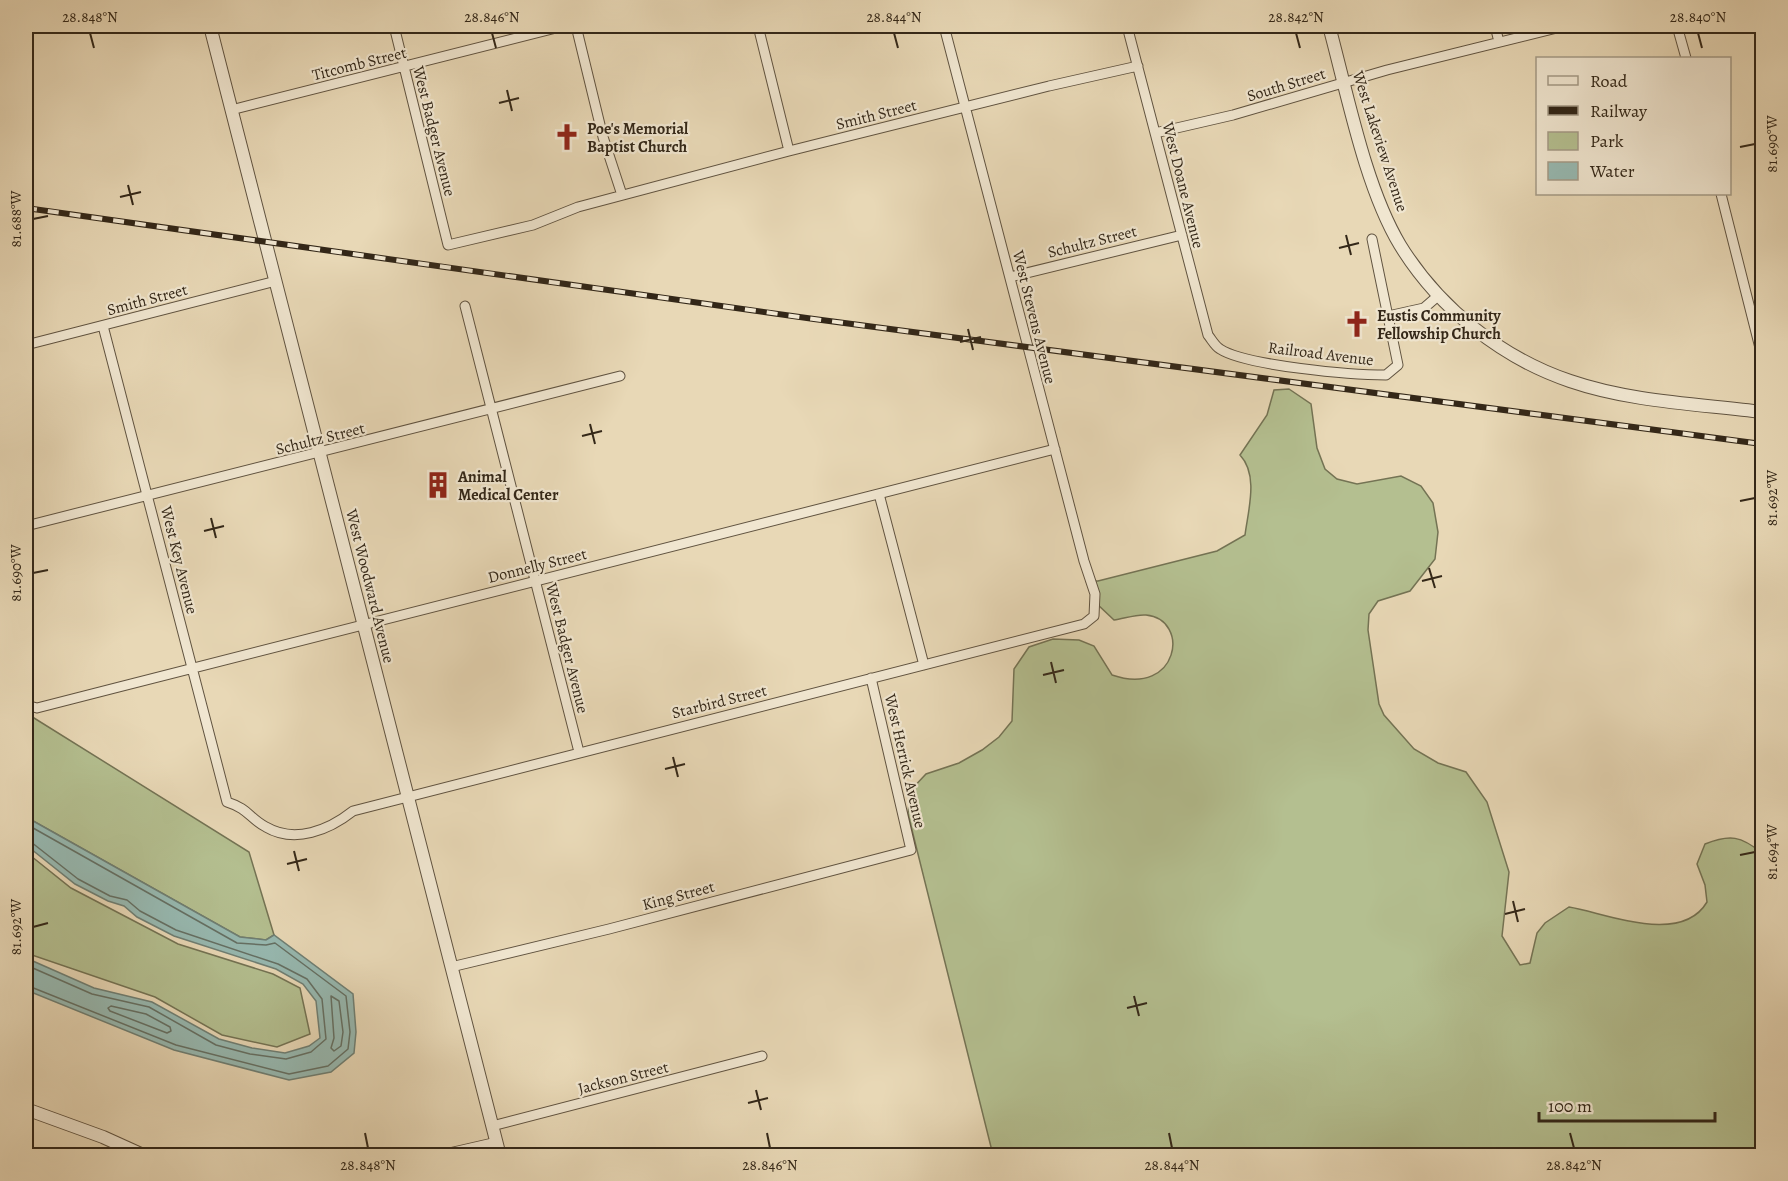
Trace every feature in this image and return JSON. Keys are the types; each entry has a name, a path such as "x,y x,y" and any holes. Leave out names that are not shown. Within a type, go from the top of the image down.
{"street":[{"name":"West Woodward Avenue","path":"210,26 500,1155"},
{"name":"West Badger Avenue","path":"394,26 448,245"},
{"name":"Titcomb Street","path":"231,110 564,26"},
{"path":"576,26 603,137 622,195"},
{"path":"758,26 789,151"},
{"name":"West Stevens Avenue","path":"944,26 1095,594 1095,616"},
{"name":"West Doane Avenue","path":"1127,26 1208,335 1218,348"},
{"name":"West Lakeview Avenue","path":"1329,26 1380,203 1400,245 1439,295 1469,325 1514,356 1571,381 1638,396 1762,412"},
{"path":"1495,26 1499,42"},
{"name":"South Street","path":"1155,133 1270,105 1344,82 1565,26"},
{"path":"1677,26 1686,57"},
{"name":"Smith Street","path":"448,245 533,225 578,207 789,151 1138,66"},
{"path":"1721,195 1762,356"},
{"name":"Schultz Street","path":"1010,277 1182,235"},
{"name":"Railroad Avenue","path":"1218,348 1275,363 1323,370 1386,375 1398,365 1372,239"},
{"name":"Smith Street","path":"26,345 276,281"},
{"path":"1388,316 1424,308 1439,295"},
{"name":"West Badger Avenue","path":"465,306 579,752"},
{"name":"West Key Avenue","path":"103,326 227,802"},
{"name":"Schultz Street","path":"26,526 620,376"},
{"name":"Donnelly Street","path":"26,705 37,708 1055,449"},
{"path":"879,494 924,664"},
{"name":"Starbird Street","path":"227,802 248,811 263,826 285,835 324,829 349,814 408,796 924,664 1066,631 1084,624 1095,616"},
{"name":"West Herrick Avenue","path":"871,678 911,850"},
{"name":"King Street","path":"451,967 609,929 911,850"},
{"name":"Jackson Street","path":"492,1126 762,1056"},
{"path":"26,1109 145,1155"},
{"path":"436,1155 497,1142"}],"green space":[{"path":"1289,389 1311,404 1317,448 1325,469 1337,479 1357,484 1401,476 1421,486 1433,503 1438,532 1435,559 1410,591 1378,601 1369,614 1368,630 1379,704 1384,715 1414,749 1438,763 1466,772 1487,802 1509,872 1502,936 1520,965 1530,963 1537,933 1545,923 1569,907 1642,923 1680,922 1695,915 1707,902 1705,885 1697,864 1705,844 1735,838 1748,843 1762,853 1762,1155 993,1155 908,814 910,791 926,774 959,763 999,737 1012,721 1014,669 1029,647 1053,639 1079,640 1094,646 1112,675 1135,679 1152,676 1164,667 1171,655 1173,642 1169,629 1160,620 1146,615 1114,620 1095,602 1086,581 1098,581 1217,551 1245,535 1251,483 1246,463 1240,455 1267,415 1274,390"},
{"path":"26,713 249,852 274,935 266,940 240,937 26,817"},
{"path":"26,852 71,888 178,944 273,974 300,988 310,1034 277,1047 222,1035 155,997 26,953"}],"water":[{"path":"26,817 240,937 266,940 274,935 353,994 356,1032 354,1053 331,1072 289,1080 174,1050 26,990 26,958 94,988 152,1002 219,1039 252,1048 285,1053 309,1046 320,1038 316,1001 303,984 276,969 174,936 137,917 124,906 108,901 75,884 26,845"}],"railway":[{"path":"26,208 814,319 1762,444"}],"place":[{"name":"Poe's Memorial Baptist Church","path":"567,137"},
{"name":"Eustis Community Fellowship Church","path":"1357,324"},
{"name":"Animal Medical Center","path":"438,485"}]}
